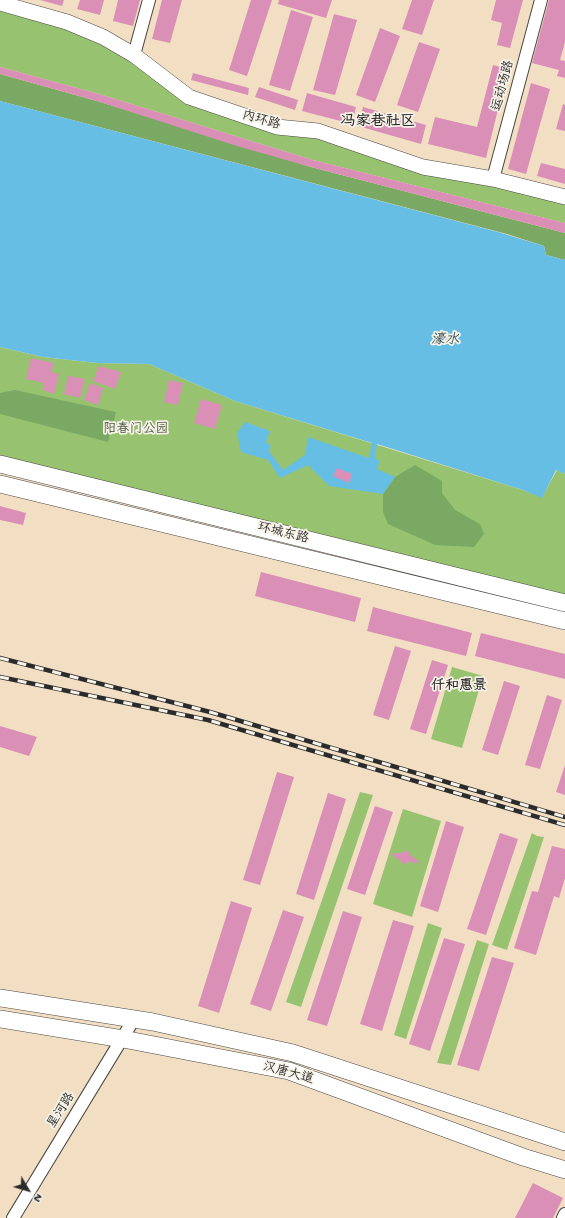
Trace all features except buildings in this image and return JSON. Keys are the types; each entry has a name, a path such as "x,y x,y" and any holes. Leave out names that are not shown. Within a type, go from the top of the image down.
{"main road":[{"name":"环城东路","path":"0,464 565,603"},
{"name":"环城东路","path":"0,484 565,621"},
{"name":"汉唐大道","path":"0,998 134,1019 293,1053 565,1142"},
{"name":"汉唐大道","path":"0,1019 123,1039 289,1071 523,1157 565,1170"}],"street":[{"path":"134,55 149,0"},
{"name":"运动场路","path":"493,179 541,0"},
{"name":"内环路","path":"0,3 67,22 103,37 134,55 189,97 277,127 318,131 423,167 493,179 565,197"},
{"name":"星河路","path":"13,1218 134,1019"},
{"path":"563,1218 565,1214"}],"green space":[{"path":"0,3 67,22 189,97 423,167 565,197 565,223 313,160 99,94 0,67"},
{"path":"0,74 97,101 311,167 565,233 565,260 546,255 544,246 507,234 0,101"},
{"name":"阳春门公园","path":"0,347 43,357 97,363 149,364 235,401 542,497 557,470 565,474 565,603 0,464"},
{"path":"15,390 116,412 108,442 0,414 0,393"},
{"path":"415,465 442,481 442,493 455,510 480,524 484,534 474,547 435,545 388,524 383,512 383,494 395,477"},
{"path":"452,667 483,676 462,748 431,739"},
{"path":"360,792 373,795 301,1007 286,1002"},
{"path":"403,809 441,821 412,917 373,904"},
{"path":"532,833 537,836 544,837 507,950 492,945"},
{"path":"428,923 442,928 406,1039 394,1035"},
{"path":"477,940 489,944 451,1065 437,1063"}],"water":[{"name":"濠水","path":"0,101 498,232 544,246 546,255 565,260 565,474 556,470 542,498 523,490 377,444 375,458 380,461 377,469 395,477 383,494 329,486 308,465 280,478 268,460 241,452 237,433 245,422 270,431 266,442 271,446 269,451 283,470 305,455 308,437 369,458 372,443 235,401 149,364 97,363 43,357 0,347"}],"railway":[{"path":"0,658 210,712 565,817"},
{"path":"0,677 208,720 565,825"}],"district":[{"name":"冯家巷社区","path":"378,123"},
{"name":"仟和惠景","path":"459,687"}]}
